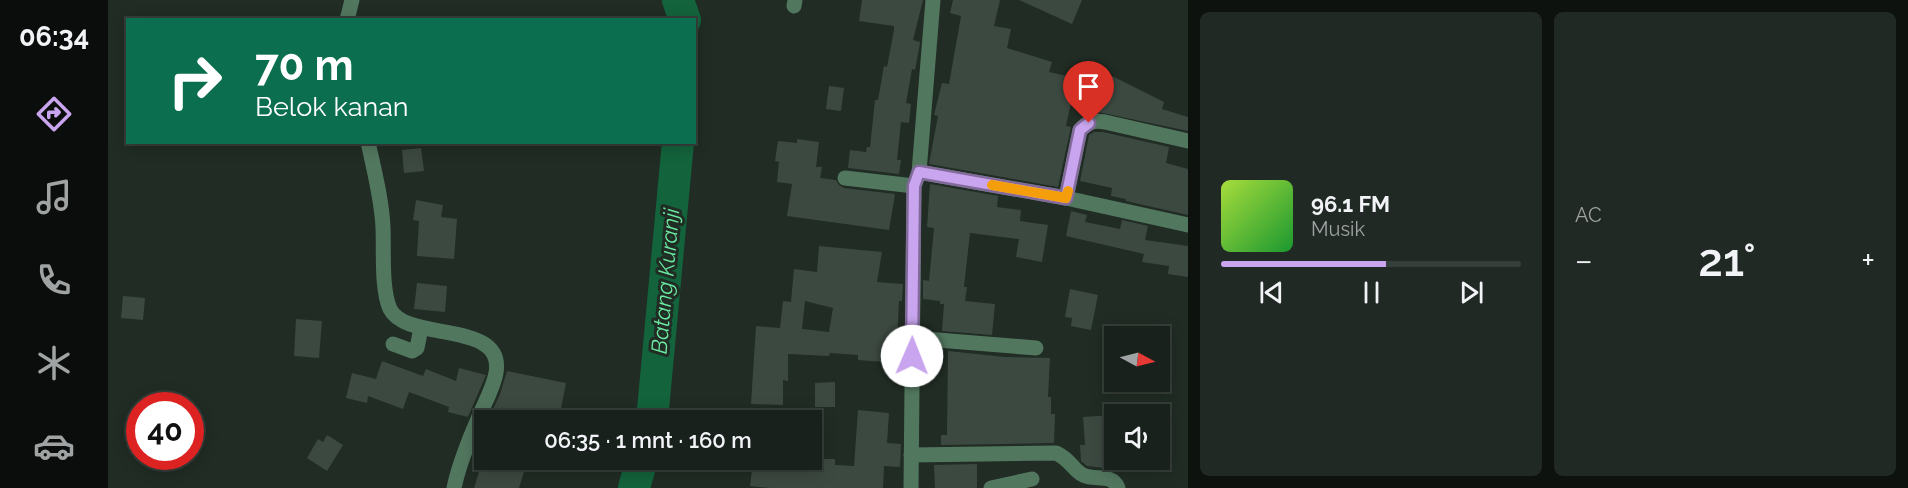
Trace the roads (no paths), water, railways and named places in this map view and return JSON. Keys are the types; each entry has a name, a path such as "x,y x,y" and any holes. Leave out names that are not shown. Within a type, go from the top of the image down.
{"street":[{"path":"348,18 352,0"},
{"path":"911,488 916,179 933,0"},
{"path":"1066,198 1080,130 1085,124 1096,121 1105,122 1188,141"},
{"path":"368,144 383,225 383,263 389,307 396,318 421,328 449,332 478,340 495,358 496,371 492,387 467,444 454,488"},
{"path":"845,178 916,179 1066,198 1188,225"},
{"path":"393,344 412,351 417,348 421,328"},
{"path":"913,338 1036,348"},
{"path":"911,455 1056,453 1066,457 1084,476 1111,479 1118,488"},
{"path":"991,488 1032,479"}],"waterway":[{"name":"Batang Kuranji","path":"678,0 684,18"},
{"name":"Batang Kuranji","path":"653,410 678,144"},
{"name":"Batang Kuranji","path":"634,488 639,470"}]}
